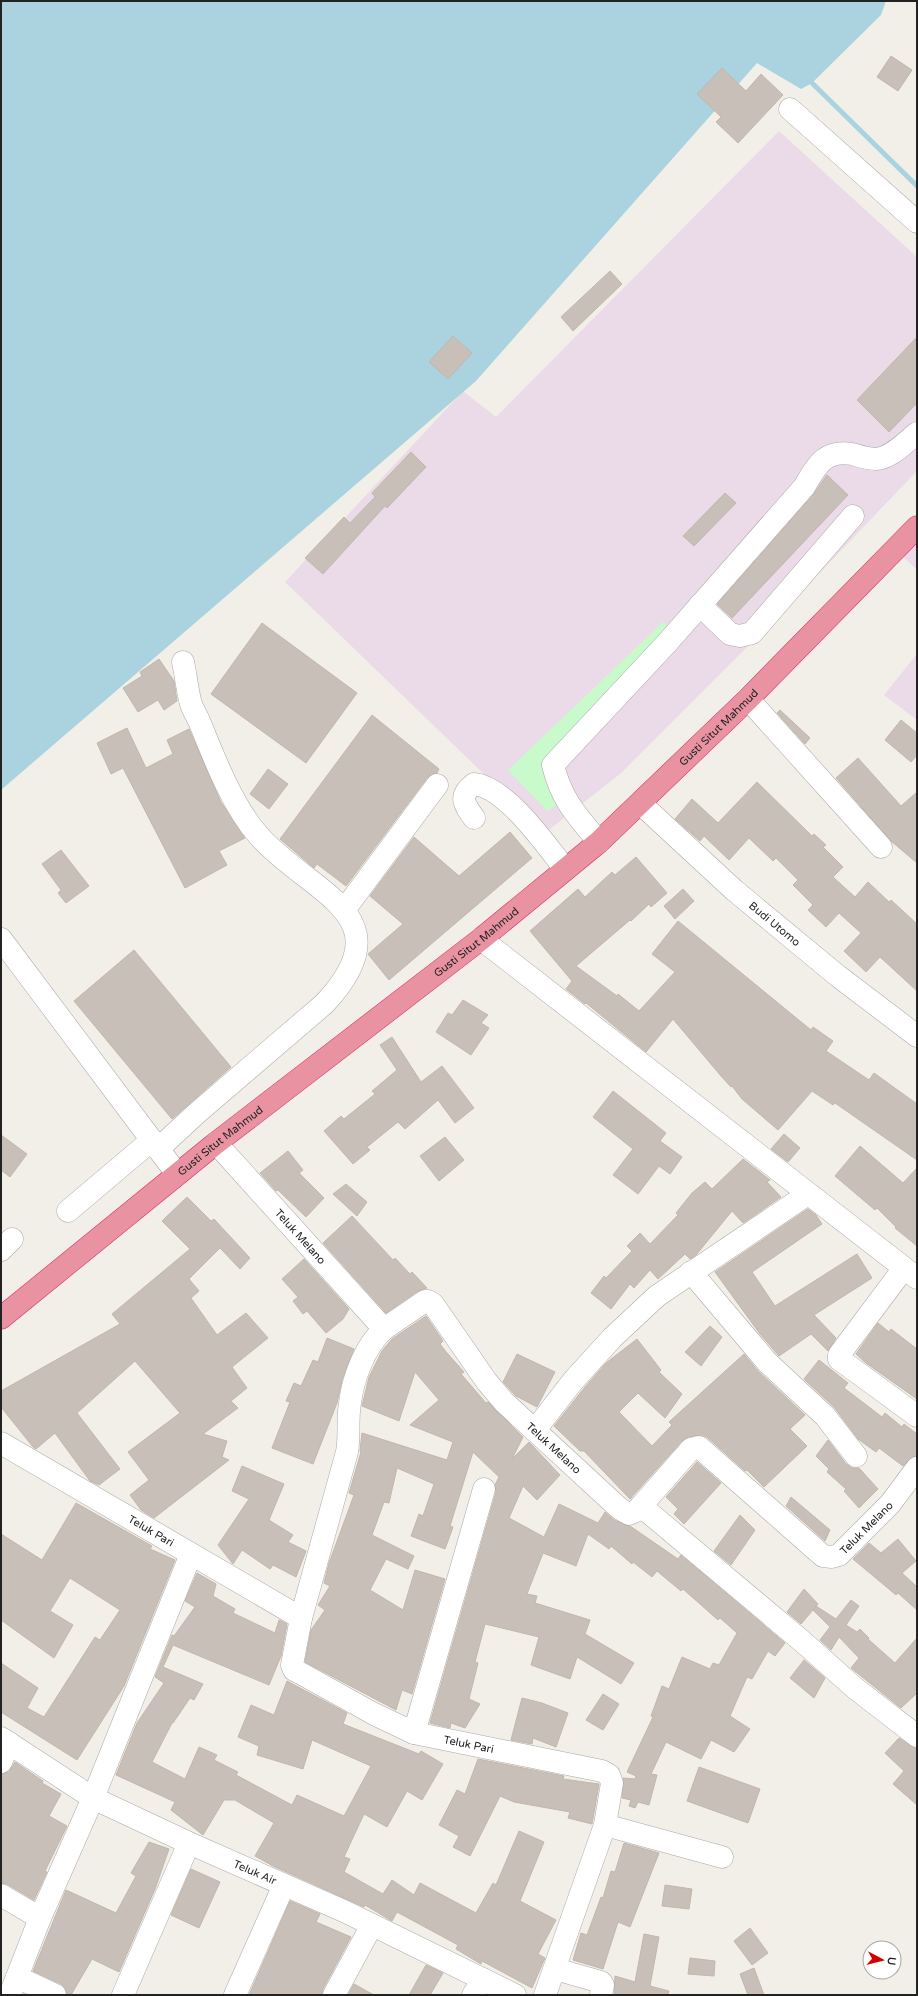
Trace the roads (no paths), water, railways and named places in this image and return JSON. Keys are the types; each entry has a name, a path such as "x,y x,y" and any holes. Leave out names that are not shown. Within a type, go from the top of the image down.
{"highway":[{"name":"Gusti Situt Mahmud","path":"1,1318 177,1174 480,939 599,842 748,699 917,527"}],"street":[{"path":"790,109 917,222"},
{"path":"599,842 566,802 557,783 553,765 700,605 804,487 816,467 829,454 844,453 877,459 888,455 917,433"},
{"path":"700,605 730,634 740,636 752,633 853,516"},
{"path":"68,1211 196,1113 298,1028 338,990 348,975 357,954 353,926 345,909 259,836 246,818 212,753 191,704 183,662"},
{"path":"748,699 881,847"},
{"path":"474,818 463,800 464,796 474,784 484,785 499,795 526,822 539,836 565,870"},
{"path":"345,909 437,786"},
{"name":"Budi Utomo","path":"640,803 734,890 838,976 917,1036"},
{"path":"1,939 177,1174"},
{"path":"480,939 911,1273 839,1355 839,1359 917,1416"},
{"name":"Teluk Melano","path":"216,1143 384,1329 425,1301 433,1304 487,1382 504,1402 620,1510 629,1514 636,1511 691,1449 699,1448 823,1556 832,1558 839,1556 890,1504 917,1468"},
{"path":"535,1430 573,1381 612,1338 658,1296 691,1272 808,1194"},
{"path":"691,1272 767,1362 825,1416 856,1456"},
{"path":"301,1618 347,1452 349,1439 350,1403 363,1358 374,1338 384,1329"},
{"name":"Teluk Pari","path":"1,1443 301,1618 292,1665 294,1670 374,1714 414,1733 602,1771 609,1775 612,1783 605,1825 545,1995"},
{"path":"414,1733 484,1489"},
{"path":"641,1506 803,1642 856,1689 917,1736"},
{"path":"55,1995 13,1986 40,1918 93,1798 191,1554"},
{"name":"Teluk Air","path":"4,1748 93,1798 372,1925 478,1987 515,1995"},
{"path":"605,1825 722,1857"},
{"path":"123,1995 189,1843"},
{"path":"235,1995 284,1885"},
{"path":"1,1895 40,1918"},
{"path":"334,1995 372,1925"},
{"path":"555,1969 601,1982 603,1985 601,1995"}],"water":[{"path":"1,1 886,1 881,15 812,83 801,89 757,63 476,381 1,790"}],"waterway":[{"path":"812,83 917,186"}]}
